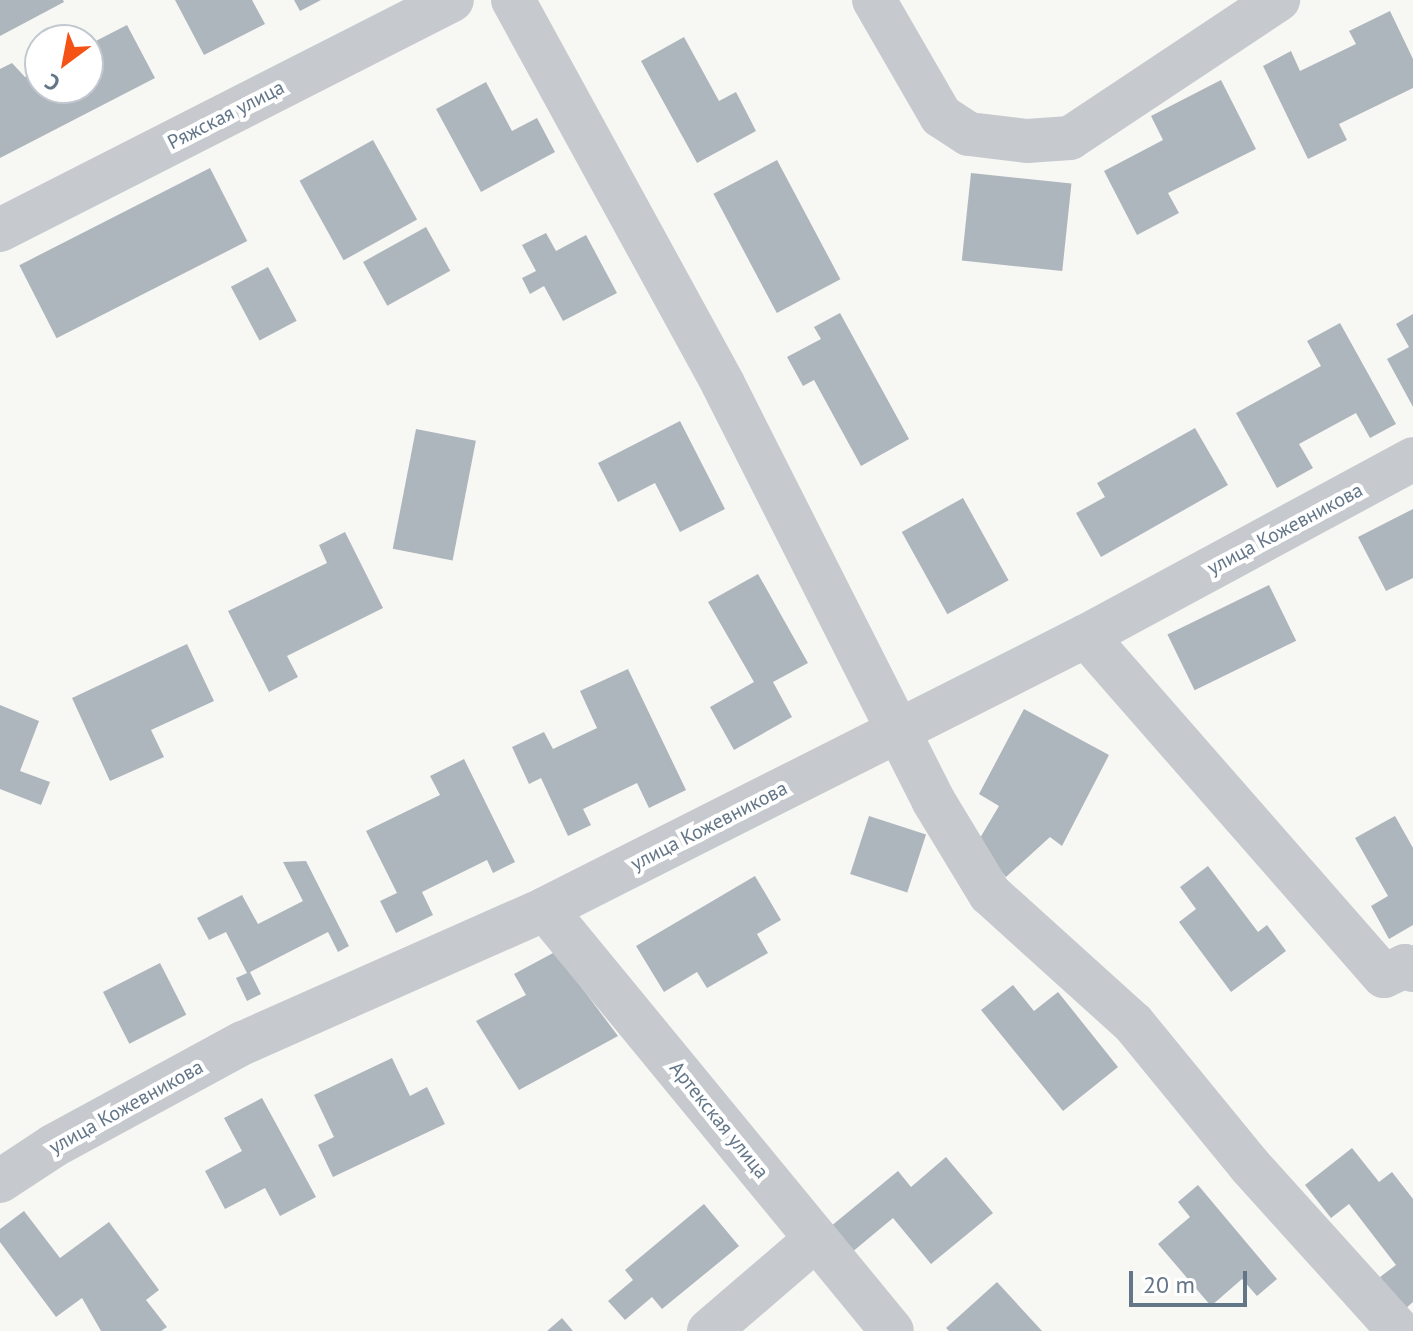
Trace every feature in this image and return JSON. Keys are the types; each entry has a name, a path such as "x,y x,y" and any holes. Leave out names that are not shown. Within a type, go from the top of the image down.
{"street":[{"name":"Ряжская улица","path":"5,218 452,0"},
{"path":"513,0 723,384 898,731 990,894 1133,1023 1250,1166 1399,1331"},
{"path":"874,0 941,116 969,134 1027,141 1070,138 1278,0"},
{"name":"улица Кожевникова","path":"0,1181 53,1146 243,1043 545,909 1086,636 1413,459"},
{"path":"1086,636 1384,976 1410,966"},
{"name":"Артекская улица","path":"545,909 892,1331"},
{"path":"709,1331 816,1239"}],"building":[{"path":"0,0 63,0 64,2 0,36"},
{"path":"175,0 252,0 265,24 204,55"},
{"path":"294,0 321,0 300,11"},
{"path":"1390,11 1413,59 1413,88 1339,124 1347,140 1308,159 1263,66 1291,51 1300,71 1356,44 1349,31"},
{"path":"127,25 155,78 0,158 0,69 12,63 24,76 24,104 104,104 104,37"},
{"path":"684,37 719,101 736,92 756,131 697,163 641,61"},
{"path":"1221,80 1256,149 1168,193 1179,213 1137,235 1104,171 1163,140 1151,116"},
{"path":"486,82 512,131 537,118 555,152 481,192 436,109"},
{"path":"373,140 417,220 344,260 300,181"},
{"path":"777,160 840,279 777,313 713,194"},
{"path":"210,168 247,241 57,338 19,265"},
{"path":"971,173 1071,184 1062,271 962,261"},
{"path":"426,227 450,271 387,306 363,262"},
{"path":"546,233 556,251 586,235 617,293 563,321 544,286 530,294 522,278 536,271 522,245"},
{"path":"268,267 297,321 260,341 231,287"},
{"path":"840,313 909,439 861,466 814,380 803,386 787,357 821,339 814,327"},
{"path":"1413,314 1413,407 1387,359 1409,347 1396,324"},
{"path":"1340,323 1396,424 1370,438 1356,413 1299,444 1313,468 1277,488 1236,413 1321,366 1307,341"},
{"path":"680,421 725,509 680,532 655,483 618,502 598,463"},
{"path":"1195,428 1228,485 1101,557 1076,513 1105,497 1097,483"},
{"path":"416,429 476,441 453,560 393,549"},
{"path":"963,498 1009,580 947,614 902,532"},
{"path":"1413,509 1413,578 1386,591 1358,537"},
{"path":"345,532 383,608 287,656 298,677 269,692 228,611 327,563 319,545"},
{"path":"758,574 808,663 773,682 792,717 734,750 710,707 754,682 708,602"},
{"path":"1269,585 1296,641 1195,690 1167,635"},
{"path":"187,644 214,701 151,730 164,757 110,781 72,698"},
{"path":"628,669 686,790 649,808 637,783 583,809 591,825 568,836 541,778 529,784 512,747 544,732 553,749 597,728 580,691"},
{"path":"0,705 39,721 20,771 50,782 41,805 0,789"},
{"path":"1024,709 1109,755 1062,846 1050,837 1006,877 977,843 999,806 979,794"},
{"path":"464,759 515,862 493,873 487,860 422,892 433,915 396,933 380,901 397,893 366,831 440,795 430,776"},
{"path":"869,816 926,835 907,893 850,874"},
{"path":"1395,816 1413,848 1413,925 1389,939 1371,906 1388,896 1355,838"},
{"path":"306,861 349,946 338,952 328,932 250,972 261,994 247,1001 236,978 247,973 226,932 209,940 197,918 242,895 258,924 303,901 283,862"},
{"path":"1208,866 1258,932 1267,925 1286,951 1231,992 1179,922 1196,909 1180,887"},
{"path":"755,876 781,920 757,934 768,953 707,988 697,972 664,992 636,946"},
{"path":"555,952 618,1036 519,1090 476,1021 526,995 514,974"},
{"path":"160,963 186,1015 129,1044 103,992"},
{"path":"1013,985 1034,1011 1058,992 1118,1067 1063,1111 981,1010"},
{"path":"392,1058 410,1096 427,1087 445,1124 333,1177 318,1145 334,1137 314,1095"},
{"path":"262,1098 316,1197 280,1216 265,1188 225,1209 205,1171 242,1151 224,1118"},
{"path":"1352,1148 1379,1182 1392,1172 1413,1199 1413,1302 1405,1309 1380,1277 1396,1265 1349,1204 1331,1218 1305,1185"},
{"path":"946,1157 993,1213 931,1264 893,1218 851,1253 830,1227 898,1171 911,1187"},
{"path":"1198,1185 1277,1279 1257,1296 1242,1279 1211,1306 1158,1244 1190,1217 1178,1202"},
{"path":"704,1204 739,1246 662,1309 652,1297 625,1320 608,1301 633,1280 625,1270"},
{"path":"24,1211 60,1258 109,1222 159,1290 146,1300 167,1327 161,1331 101,1331 82,1298 56,1317 0,1242 0,1229"},
{"path":"997,1282 1042,1331 949,1331 946,1328"},
{"path":"562,1318 573,1331 547,1331"}]}
